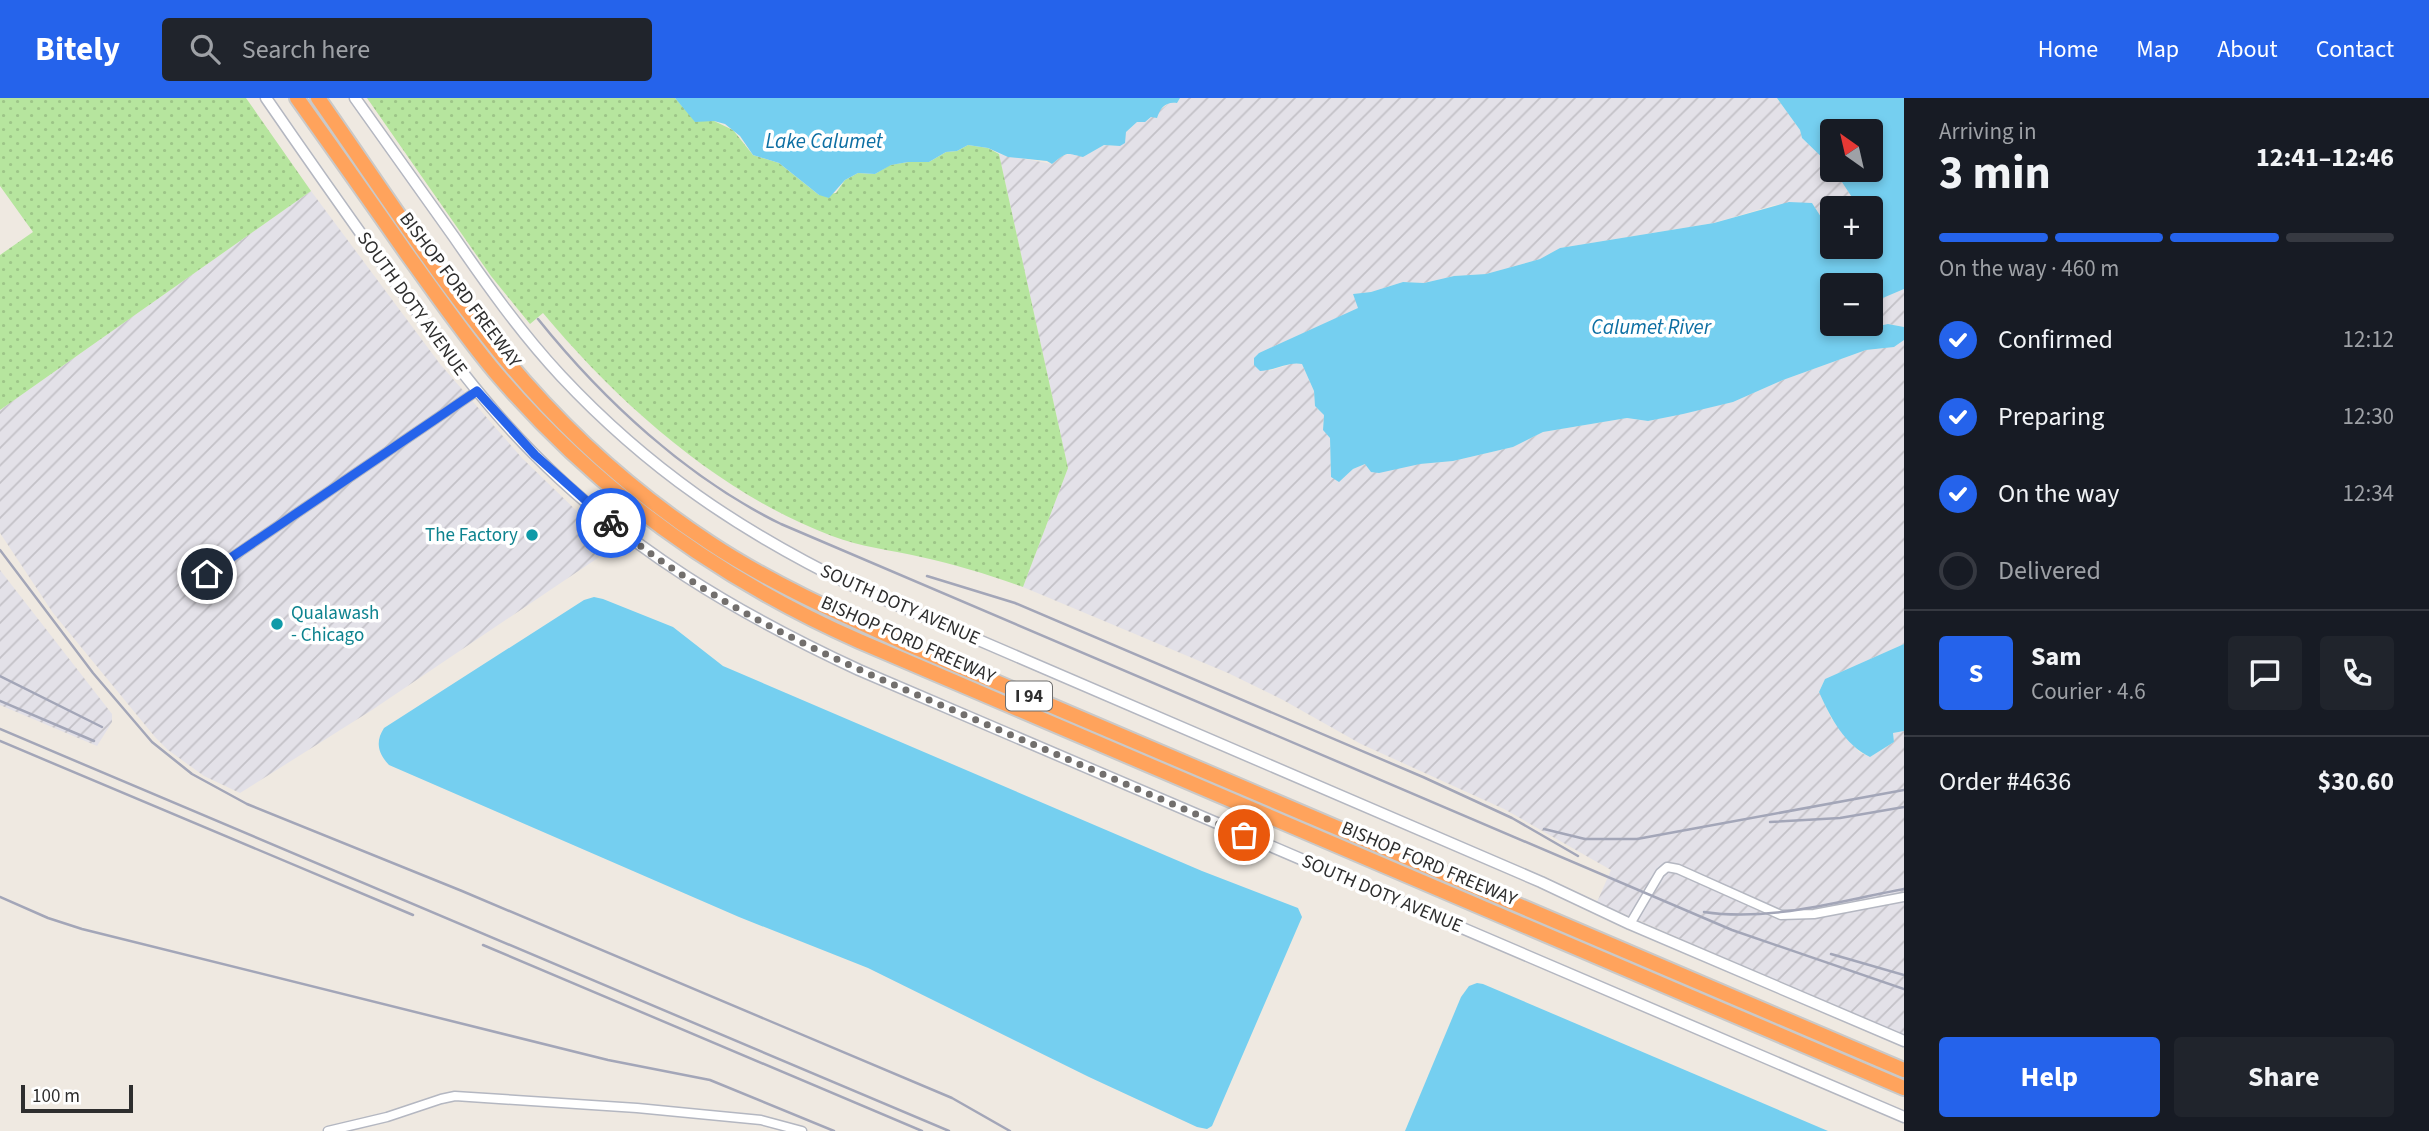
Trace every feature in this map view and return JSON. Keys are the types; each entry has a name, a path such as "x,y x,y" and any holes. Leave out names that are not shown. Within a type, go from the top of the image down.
{"highway":[{"name":"BISHOP FORD FREEWAY","path":"298,98 453,318 518,398 573,455 626,501 728,573 784,606 859,641 1904,1088"},
{"name":"BISHOP FORD FREEWAY","path":"317,98 506,360 594,452 638,491 709,542 812,601 907,644 1904,1070"}],"street":[{"name":"SOUTH DOTY AVENUE","path":"266,98 432,333 477,391 535,455 622,532 707,592 789,638 859,670 1904,1117"},
{"name":"SOUTH DOTY AVENUE","path":"355,98 520,328 560,375 642,453 740,526 853,586 1904,1041"},
{"path":"207,574 477,391"},
{"path":"1630,924 1660,873 1667,867 1678,869 1781,915 1814,914 1904,897"},
{"path":"328,1131 387,1117 455,1096 638,1108 761,1120 802,1131"}],"shaded area":[{"path":"1180,98 1777,98 1800,130 1802,138 1820,155 1820,182 1842,182 1851,196 1820,196 1820,215 1812,203 1774,205 1714,223 1560,248 1540,259 1486,274 1454,276 1424,283 1403,282 1371,292 1353,294 1359,308 1259,353 1269,371 1294,363 1302,364 1314,391 1315,406 1324,415 1323,429 1330,438 1331,477 1339,481 1353,469 1365,464 1453,461 1513,447 1543,432 1627,418 1648,421 1733,402 1783,380 1866,350 1894,347 1904,340 1904,644 1825,679 1819,692 1831,718 1859,752 1870,757 1894,742 1893,733 1904,731 1904,1036 1597,902 1611,870 1504,809 1361,744 1228,673 1023,587 1068,468 999,154 1052,164 1062,156 1072,153 1083,157 1104,145 1120,146 1126,132 1137,122 1148,120 1169,103 1177,103"},
{"path":"311,191 440,364 522,458 614,547 372,710 240,793 204,776 155,737 53,613 0,533 0,410"},
{"path":"1904,289 1904,327 1883,325 1883,298"},
{"path":"0,570 112,714 112,722 97,746 0,705"}],"green space":[{"path":"0,98 246,98 311,191 0,410 0,255 33,232 0,186"},
{"path":"367,98 675,98 703,120 714,121 733,130 753,155 779,163 819,195 836,193 845,180 858,173 875,174 890,165 929,162 946,152 957,151 968,145 988,148 999,154 1068,468 1023,587 946,563 865,546 832,536 750,496 711,471 638,412 604,380 543,313 530,324 491,276"}],"water":[{"name":"Lake Calumet","path":"675,98 1180,98 1177,103 1164,106 1157,118 1151,117 1145,122 1137,122 1126,132 1125,143 1120,146 1104,145 1083,157 1067,154 1052,164 1047,161 1008,157 988,148 968,145 957,151 946,152 929,162 891,165 875,174 858,173 845,180 829,198 819,195 779,163 753,155 740,136 725,124 714,121 695,122"},
{"name":"Calumet River","path":"1777,98 1904,98 1904,289 1883,298 1883,273 1820,273 1820,336 1883,336 1883,325 1904,327 1904,340 1894,347 1866,350 1783,380 1733,402 1648,421 1627,418 1543,432 1513,447 1453,461 1420,464 1379,473 1371,472 1365,464 1353,469 1339,482 1331,477 1330,438 1323,430 1324,415 1315,406 1314,391 1302,364 1260,371 1254,365 1254,358 1259,353 1358,308 1353,294 1371,292 1403,282 1424,283 1454,276 1486,274 1540,259 1560,248 1714,223 1789,202 1812,203 1820,215 1820,259 1883,259 1883,196 1851,196 1842,182 1883,182 1883,119 1820,119 1820,155 1802,138 1800,130"},
{"path":"594,597 673,627 723,666 1202,871 1298,908 1302,917 1212,1126 1207,1129 1197,1127 868,968 739,917 385,761 379,743 384,728 584,600"},
{"path":"1904,644 1904,731 1893,733 1894,742 1870,757 1846,738 1819,692 1825,679"},
{"path":"1477,983 1828,1131 1405,1131 1461,997 1469,986"}],"railway":[{"path":"538,319 590,379 649,435 713,484 781,524 1732,930 1904,989"},
{"path":"0,550 93,673 152,742 192,774 247,804 462,891 952,1098 1010,1131"},
{"path":"927,576 1015,603 1423,777 1512,818 1578,856"},
{"path":"0,676 102,727"},
{"path":"0,701 94,741"},
{"path":"0,729 949,1131"},
{"path":"0,741 413,915"},
{"path":"1544,829 1585,839 1637,839 1904,790"},
{"path":"1770,822 1840,818 1904,807"},
{"path":"1704,912 1779,912 1904,889"},
{"path":"0,897 48,918 82,929 608,1060 710,1080 834,1131"},
{"path":"483,945 922,1131"},
{"path":"1831,954 1904,975"}],"way so far":[{"path":"611,523 685,578 789,638 1244,835"}],"place":[{"name":"The Factory","path":"532,535"},
{"name":"Qualawash - Chicago","path":"277,624"}],"route":[{"path":"207,574 477,391 535,455 611,523"}]}
